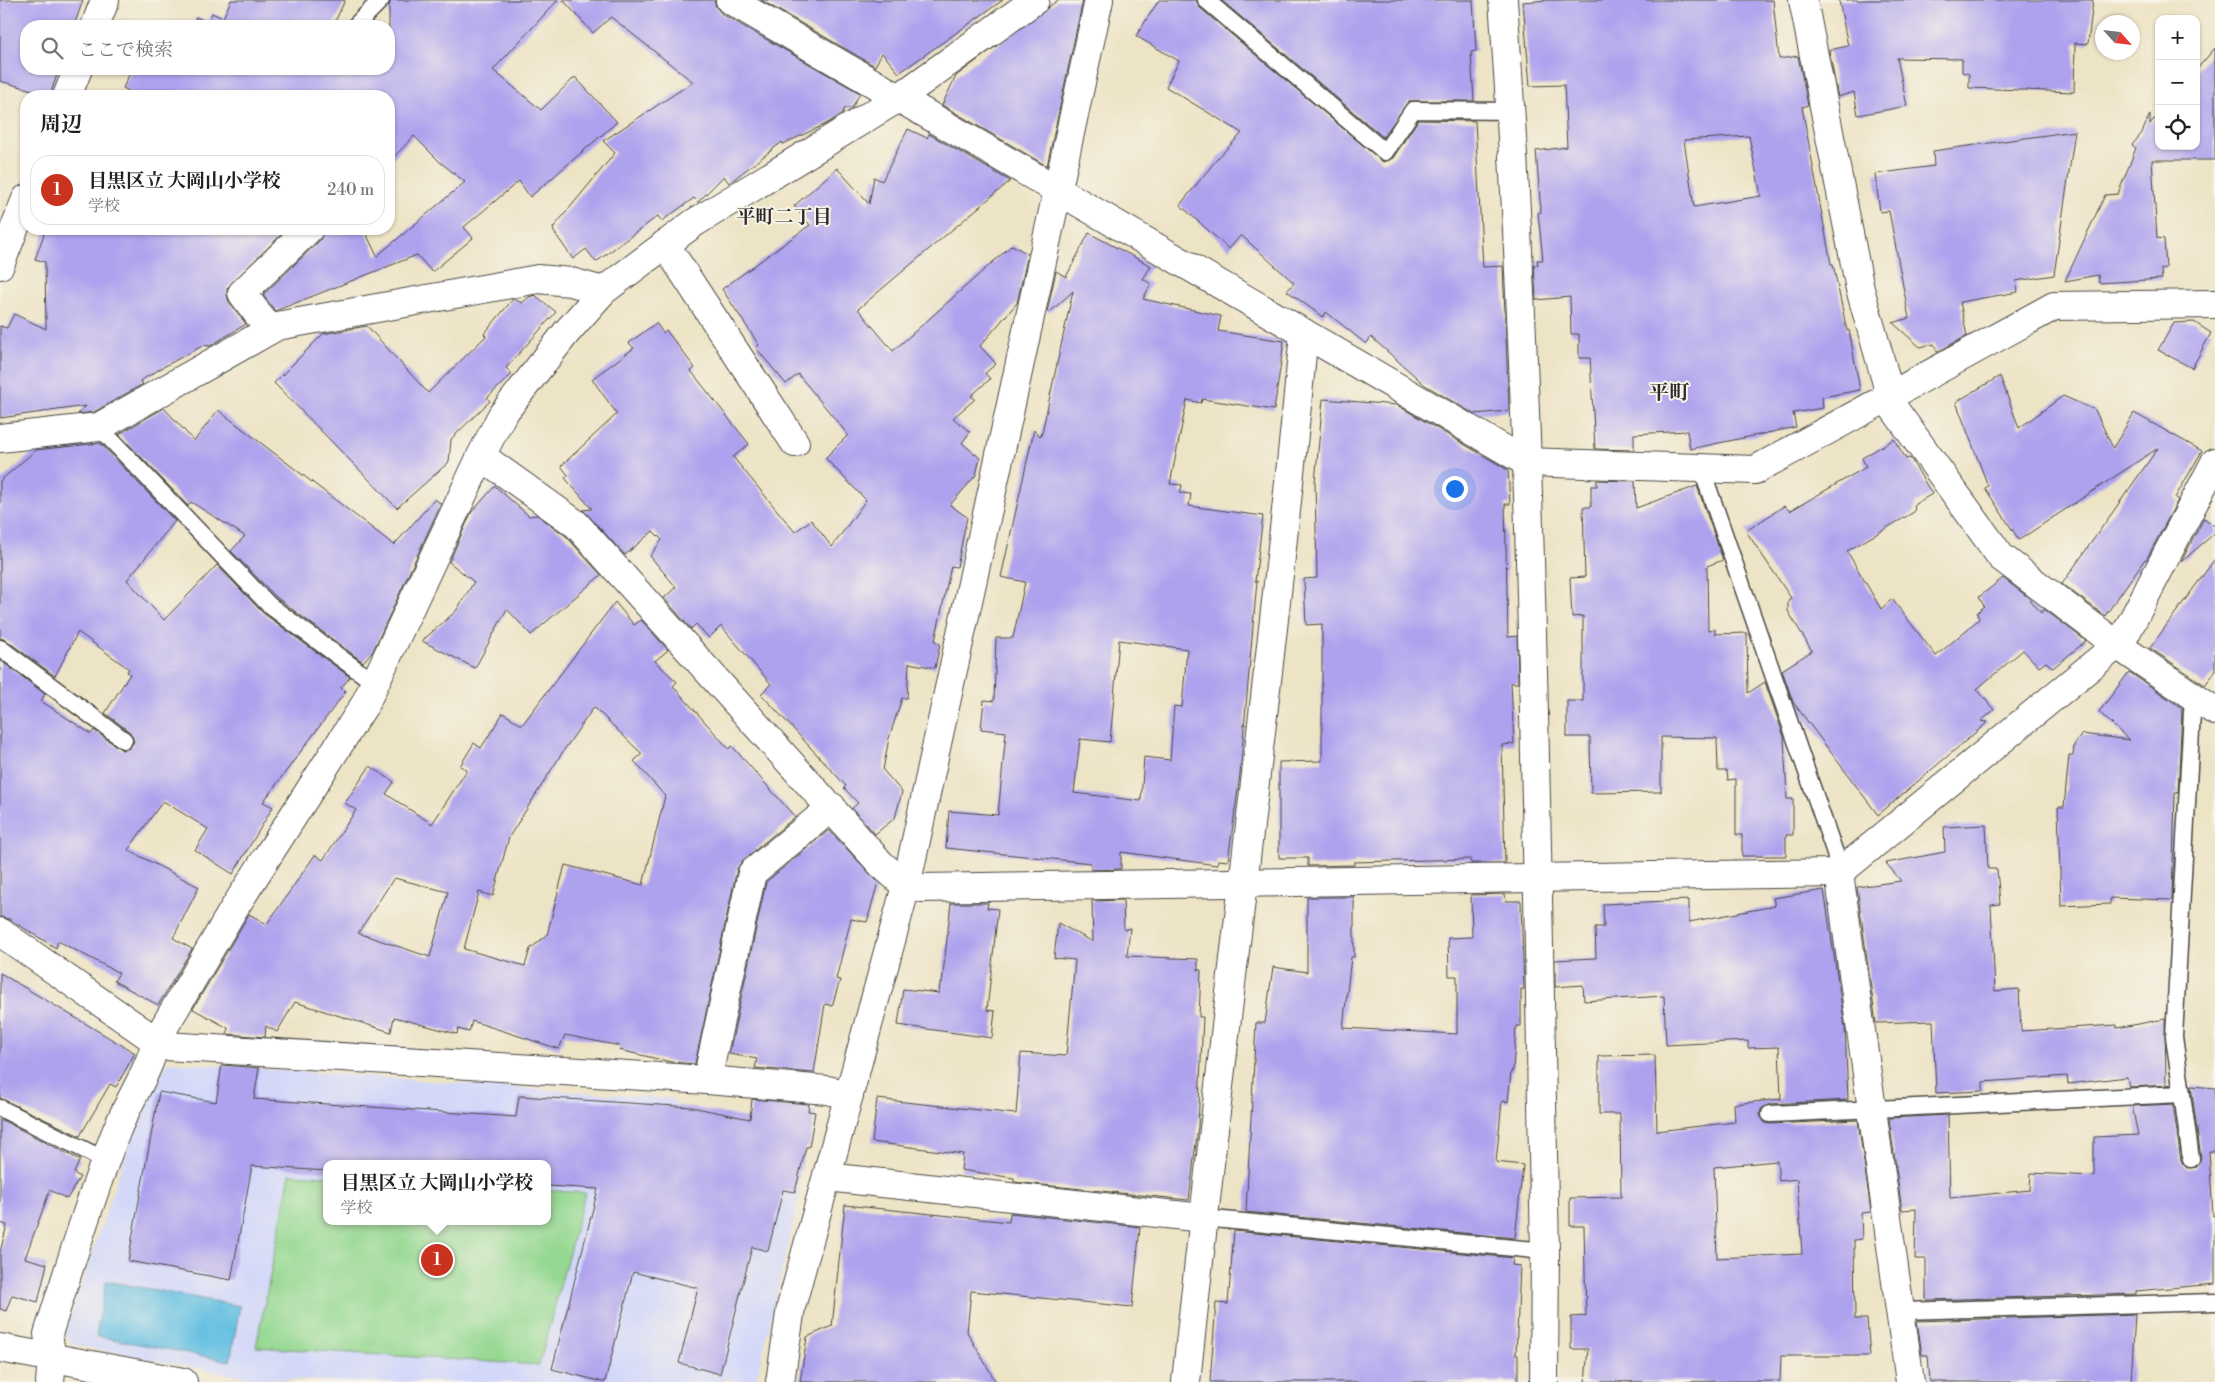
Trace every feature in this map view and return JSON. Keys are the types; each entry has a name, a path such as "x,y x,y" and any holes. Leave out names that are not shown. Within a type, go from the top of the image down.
{"street":[{"path":"97,20 105,0"},
{"path":"730,0 1526,462 1702,470 1755,470 2054,306 2215,304"},
{"path":"51,1371 48,1334 105,1160 117,1129 152,1056 156,1041 232,910 376,684 481,456 502,415 566,333 603,291 694,223 900,97 1035,0"},
{"path":"780,1382 791,1307 906,886 1099,0"},
{"path":"1503,0 1511,111 1526,462 1545,1251 1544,1382"},
{"path":"1803,0 1860,289 1887,384 1887,398 2001,557 2117,645 2215,711"},
{"path":"69,90 76,75"},
{"path":"0,265 20,214"},
{"path":"269,329 242,293 303,235"},
{"path":"665,244 795,443"},
{"path":"0,438 99,427 269,329 538,279 571,282 603,291"},
{"path":"1186,1382 1203,1218 1244,884 1304,333"},
{"path":"481,456 576,524 832,807 881,864 906,886 920,888 1839,873 2117,645 2126,633 2215,462"},
{"path":"707,1080 752,873 832,807"},
{"path":"1839,873 1870,1110 1910,1382"},
{"path":"0,932 156,1041 166,1046 707,1080 827,1090 849,1095"},
{"path":"827,1177 1203,1218"},
{"path":"0,1348 51,1371 183,1382"}],"lane":[{"path":"362,20 381,0"},
{"path":"1206,0 1385,152 1413,110 1511,111"},
{"path":"99,427 269,605 376,684"},
{"path":"1702,470 1835,852 1839,873"},
{"path":"0,648 124,740"},
{"path":"2191,1159 2174,1037 2193,695"},
{"path":"1770,1114 2182,1094"},
{"path":"0,1108 105,1160"},
{"path":"1203,1218 1545,1251"},
{"path":"1901,1311 2215,1302"}],"shaded area":[{"path":"167,1062 673,1099 679,1114 667,1161 801,1189 756,1382 743,1382 725,1378 723,1382 341,1382 245,1377 73,1345 65,1332 131,1139"}],"green space":[{"path":"290,1174 323,1176 323,1225 551,1225 551,1190 585,1193 539,1365 256,1347"}],"water":[{"path":"106,1281 240,1306 230,1361 96,1336"}],"building":[{"path":"0,0 83,0 76,20 20,20 20,75 57,75 52,90 32,90 0,81"},
{"path":"231,0 345,0 336,20 209,20 212,13 223,18"},
{"path":"391,0 558,0 493,70 541,110 575,77 617,122 530,197 519,181 464,227 473,238 432,272 417,255 275,311 263,295 320,240 322,235 367,235 377,256 465,182 440,162 414,136 395,156 395,90 127,90 123,88 129,75 395,75 395,20 389,20"},
{"path":"563,0 714,0 716,7 722,14 860,93 852,108 845,108 842,114 826,124 783,144 782,142 729,183 724,176 698,202 694,198 662,221 658,216 596,262 586,249 573,259 553,228 615,153 603,141 693,82 611,17 593,33"},
{"path":"761,0 1003,0 899,73 882,53 875,66"},
{"path":"1058,0 1083,0 1047,166 942,105 956,76"},
{"path":"1159,0 1196,0 1200,8 1383,162 1393,158 1418,120 1475,121 1483,267 1503,266 1509,411 1474,414 1425,385 1371,337 1366,344 1326,312 1323,317 1287,291 1294,283 1241,235 1229,249 1180,205 1217,159 1242,133 1166,87 1179,61 1136,36"},
{"path":"1221,0 1473,0 1476,51 1471,52 1474,101 1409,101 1383,137"},
{"path":"1547,0 1773,0 1779,59 1798,56 1808,105 1802,107 1831,264 1833,264 1847,331 1849,330 1860,390 1822,397 1823,408 1793,413 1796,427 1690,449 1687,431 1634,434 1634,450 1595,449 1590,358 1579,358 1579,334 1571,334 1570,297 1536,300 1534,265 1538,265 1537,260 1543,260 1538,213 1541,212 1536,151 1567,147 1564,85 1530,86 1523,2","holes":["1749,136 1761,196 1694,207 1684,140"]},
{"path":"1839,0 2093,0 2088,44 2075,43 2074,92 1969,88 1969,74 1962,72 1962,59 1897,58 1907,106 1858,115 1854,92 1838,97 1829,50 1848,46"},
{"path":"2215,48 2215,160 2152,160 2157,238 2164,239 2166,268 2161,269 2162,279 2099,283 2098,275 2065,281 2105,195 2118,194 2136,148 2132,145 2142,133 2150,114 2150,124 2155,119 2155,150 2200,150 2200,65"},
{"path":"908,129 927,138 929,134 1010,181 858,309 893,351 1012,245 1028,254 1017,303 980,346 996,364 985,373 990,379 971,396 975,399 953,418 970,432 962,443 980,458 976,475 950,505 967,517 957,567 951,566 935,641 940,644 935,668 909,663 907,698 902,698 889,738 883,770 902,792 895,818 875,834 852,808 858,803 844,788 846,786 761,694 771,684 721,626 709,638 696,624 691,629 664,598 676,587 650,556 662,540 653,531 625,555 583,510 592,509 565,478 568,475 561,466 617,414 592,379 634,348 629,343 656,323 663,333 666,330 695,368 691,371 749,444 733,457 795,532 811,520 832,547 866,500 825,458 848,435 798,374 786,384 756,348 759,345 722,289 810,225 794,206 837,168 869,204 874,177 882,181"},
{"path":"2075,131 2054,275 2016,281 2018,292 1960,302 1967,336 1937,352 1934,344 1920,347 1893,323 1909,318 1889,211 1880,212 1875,174 1934,166 1933,151"},
{"path":"1089,233 1151,266 1143,279 1151,284 1143,299 1221,316 1218,331 1284,341 1274,410 1202,399 1201,403 1187,400 1170,484 1182,485 1180,493 1191,494 1189,506 1263,516 1255,581 1257,581 1240,774 1228,861 1218,860 1217,865 1121,852 1121,869 1091,870 1091,863 946,848 949,811 998,815 1006,732 981,729 984,700 994,701 996,638 1013,638 1025,582 1001,577 1034,430 1041,437 1073,291 1050,312 1047,312 1056,271 1066,277","holes":["1119,640 1187,649 1182,707 1174,706 1170,760 1144,757 1141,801 1074,793 1080,739 1110,742"]},
{"path":"44,235 281,235 227,288 229,302 246,324 210,346 204,345 165,366 140,381 143,384 94,412 78,414 86,406 0,418 0,326 7,328 14,314 46,329 45,262 35,259"},
{"path":"535,295 556,312 506,368 512,374 487,398 490,401 451,439 449,462 397,508 274,383 323,334 367,326 428,393 486,336 484,334 513,299 522,303"},
{"path":"2194,322 2211,333 2192,368 2158,350 2174,323"},
{"path":"2000,376 2019,428 2063,396 2095,410 2113,448 2134,413 2202,451 2175,498 2178,500 2146,560 2105,616 2062,584 2158,448 2019,540 1985,488 1988,486 1956,402"},
{"path":"1323,399 1397,405 1508,470 1510,504 1505,504 1508,637 1517,636 1518,683 1511,683 1514,744 1502,745 1505,863 1471,863 1470,859 1354,862 1354,865 1308,866 1308,858 1279,858 1279,762 1322,761 1322,624 1306,625 1304,579 1317,578 1315,482"},
{"path":"164,408 194,441 218,410 394,545 435,499 441,504 373,651 363,662 276,597 231,551 245,536 191,502 188,506 119,434"},
{"path":"1894,439 1906,459 1910,458 1932,494 1915,504 1914,512 1847,551 1881,609 1892,599 1936,656 1979,619 1977,613 1984,606 1979,597 2003,578 2029,598 2041,613 2044,609 2086,641 2053,668 2046,662 2039,667 2023,650 1977,689 1994,710 1981,721 1988,722 1878,815 1793,702 1782,670 1812,651 1788,611 1788,600 1791,598 1746,531 1784,506 1790,511 1866,467 1862,458"},
{"path":"100,443 175,521 127,580 164,620 217,565 263,613 350,677 341,688 346,691 263,802 273,807 233,874 195,850 208,829 163,801 128,850 199,887 173,938 192,949 158,1005 114,981 119,973 58,941 56,948 9,919 0,917 0,660 45,694 41,701 91,734 94,730 122,750 128,749 134,742 130,732 105,713 130,674 127,672 129,669 78,632 55,676 6,640 0,638 0,481 36,450"},
{"path":"1597,480 1635,481 1636,508 1697,486 1723,560 1707,566 1708,630 1715,629 1715,634 1747,633 1748,693 1765,682 1784,737 1787,799 1793,799 1793,835 1786,835 1786,856 1742,856 1742,835 1736,835 1736,779 1728,780 1727,771 1718,771 1717,738 1661,737 1661,792 1591,793 1590,737 1567,737 1567,701 1583,701 1583,616 1572,617 1570,578 1585,577 1583,507 1591,507 1591,486 1597,486"},
{"path":"495,486 529,516 537,515 566,536 601,575 531,635 507,609 475,668 422,641 456,611 474,582 449,562 471,513"},
{"path":"2204,518 2215,526 2215,533 2181,562"},
{"path":"2215,559 2215,672 2205,685 2150,648"},
{"path":"615,602 634,625 641,620 668,650 655,661 677,682 673,686 729,749 732,746 795,817 742,861 737,869 695,1064 671,1062 619,1050 620,1046 565,1035 559,1049 472,1021 469,1032 458,1029 457,1034 394,1017 391,1032 295,1002 277,1032 266,1026 265,1037 227,1034 228,1028 193,1009 249,914 267,924 315,855 323,860 356,810 345,803 370,766 394,782 386,794 432,824 467,770 460,766 474,743 481,748 503,713 522,725","holes":["594,707 642,754 634,761 665,796 643,885 565,865 547,935 530,949 525,966 464,949 479,892 493,896 509,837 562,753","394,878 448,892 430,957 358,933"]},
{"path":"2129,672 2182,708 2178,793 2175,793 2172,900 2110,898 2110,904 2061,906 2058,807 2064,807 2069,755 2073,755 2074,745 2082,734 2129,740 2099,712"},
{"path":"1986,825 1988,869 1997,869 2000,904 1991,905 1995,991 2019,989 2021,1031 2117,1025 2117,1028 2165,1019 2166,1084 2171,1085 2129,1087 2127,1077 2068,1084 2067,1076 1983,1082 1983,1091 1936,1093 1933,1021 1876,1023 1857,887 1901,881 1886,863 1945,852 1944,827"},
{"path":"829,830 878,882 867,922 851,919 836,979 840,980 832,1006 825,1004 814,1073 755,1068 757,1059 729,1054 766,882"},
{"path":"1824,890 1845,1027 1848,1100 1770,1104 1761,1109 1760,1115 1765,1123 1770,1124 1858,1120 1871,1212 1861,1213 1862,1239 1854,1240 1855,1319 1867,1319 1870,1356 1781,1356 1780,1381 1585,1382 1588,1349 1571,1349 1571,1317 1586,1316 1584,1226 1570,1226 1570,1198 1621,1197 1620,1114 1599,1114 1599,1056 1655,1055 1657,1131 1735,1122 1734,1104 1781,1099 1779,1047 1748,1048 1748,1041 1666,1045 1664,996 1584,1001 1583,985 1555,987 1555,960 1596,958 1595,927 1604,927 1603,904 1689,900 1689,922 1775,906 1773,898","holes":["1777,1161 1779,1181 1797,1179 1802,1254 1717,1258 1714,1167"]},
{"path":"1505,894 1506,901 1521,901 1524,989 1521,989 1521,1026 1516,1026 1513,1071 1511,1071 1508,1102 1502,1101 1496,1162 1523,1165 1515,1238 1246,1212 1256,1023 1265,1023 1273,967 1307,972 1307,897 1354,897 1354,957 1351,957 1343,1028 1457,1034 1457,976 1449,976 1448,938 1472,937 1471,895"},
{"path":"1123,900 1124,930 1130,928 1127,956 1198,959 1198,970 1201,970 1199,1017 1203,1017 1198,1126 1189,1200 1014,1182 1014,1178 961,1170 963,1154 872,1142 877,1099 1016,1114 1021,1053 1066,1056 1075,960 1054,958 1058,923 1093,942 1092,901"},
{"path":"951,903 988,903 987,908 998,909 987,1010 995,1011 992,1038 898,1025 903,989 939,993 940,983 942,983"},
{"path":"0,973 135,1053 116,1087 110,1084 80,1136 0,1098"},
{"path":"222,1065 259,1068 254,1099 516,1117 519,1096 691,1107 750,1119 752,1099 809,1104 808,1111 815,1112 809,1147 806,1147 795,1192 783,1190 768,1251 752,1247 720,1374 679,1363 698,1288 633,1272 605,1382 603,1382 552,1369 598,1189 551,1186 551,1160 323,1160 323,1171 252,1166 231,1280 128,1261 159,1092 216,1102"},
{"path":"2191,1086 2215,1088 2215,1152 2209,1151 2213,1216 2215,1215 2215,1284 2136,1291 2136,1294 1926,1300 1926,1259 1915,1259 1916,1209 1902,1210 1889,1118 1948,1115 1950,1198 2030,1190 2031,1173 2094,1176 2094,1137 2138,1135 2132,1106 2173,1104 2181,1161 2187,1168 2197,1167 2201,1158"},
{"path":"0,1119 80,1160 74,1173 80,1177 67,1199 50,1190 25,1258 47,1264 38,1302 12,1295 6,1311 0,1309 0,1252 7,1225 0,1223"},
{"path":"845,1205 1009,1222 1010,1213 1140,1227 1132,1307 971,1291 967,1332 996,1382 800,1382 807,1337 832,1326"},
{"path":"1234,1231 1513,1258 1512,1265 1520,1266 1516,1355 1518,1355 1518,1382 1210,1382 1216,1303 1228,1304"},
{"path":"2135,1314 2131,1382 1930,1382 1928,1355 1922,1355 1917,1321"}],"place":[{"name":"目黒区立 大岡山小学校","path":"437,1260"}],"district":[{"name":"平町二丁目","path":"784,217"},
{"name":"平町","path":"1669,393"}]}
